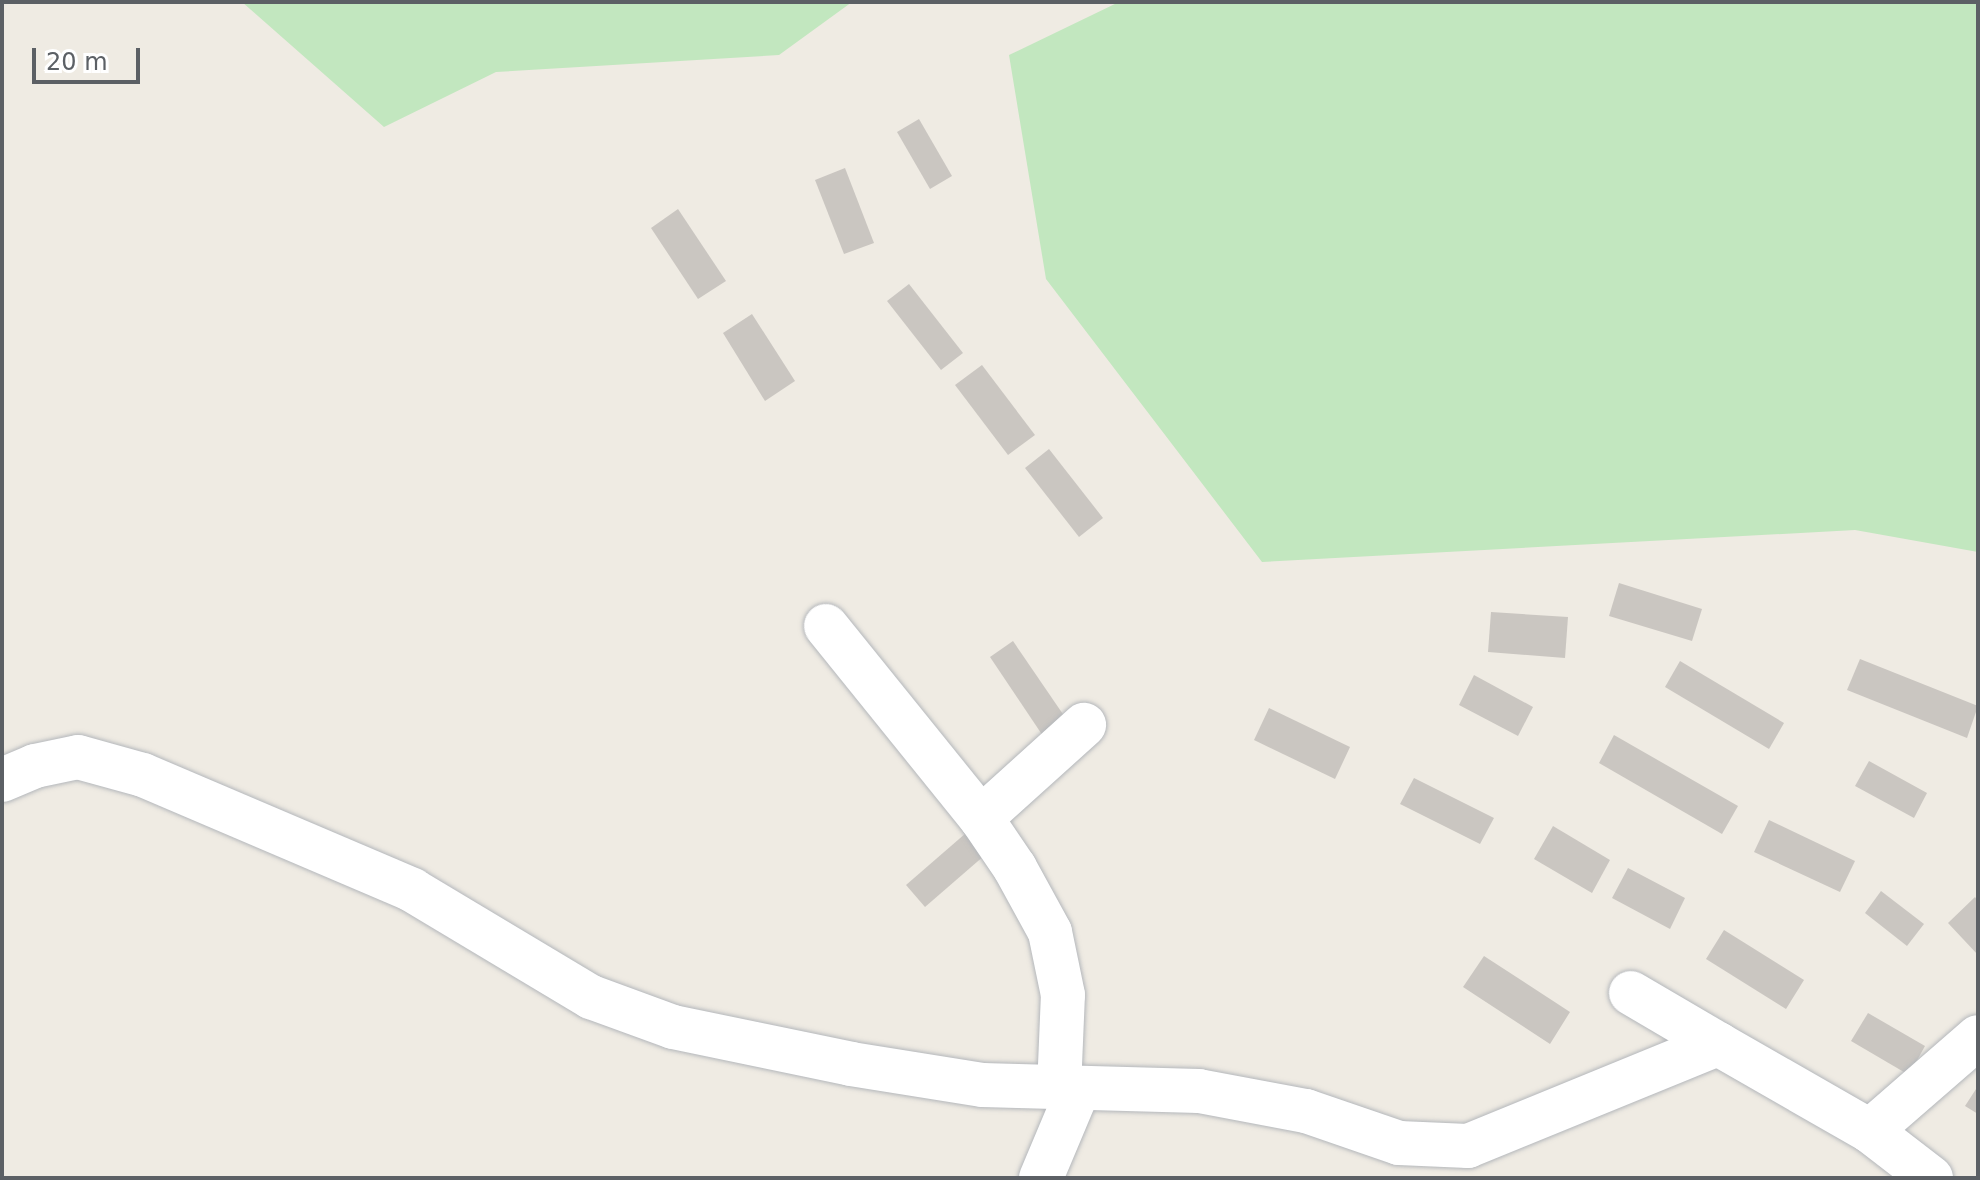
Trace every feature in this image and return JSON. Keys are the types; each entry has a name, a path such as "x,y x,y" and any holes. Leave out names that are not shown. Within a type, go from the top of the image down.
{"street":[{"path":"826,626 981,818 1015,868 1050,932 1063,995 1068,1090 1041,1178"},
{"path":"981,818 1084,725"},
{"path":"2,780 35,766 78,757 143,775 412,890 591,997 673,1027 851,1064 982,1085 1068,1090 1199,1091 1306,1111 1399,1143 1468,1146 1718,1044"},
{"path":"1631,993 1870,1131 1931,1178"},
{"path":"1870,1131 1978,1037"}],"green space":[{"path":"242,2 852,2 779,55 496,72 384,127"},
{"path":"1119,2 1978,2 1978,552 1855,530 1262,562 1046,279 1009,55"}],"building":[{"path":"919,119 952,176 930,189 897,132"},
{"path":"845,168 874,243 844,254 815,180"},
{"path":"678,209 726,281 698,299 651,228"},
{"path":"909,284 963,353 941,370 887,301"},
{"path":"752,314 795,381 765,401 723,333"},
{"path":"982,365 1035,435 1008,455 955,385"},
{"path":"1049,449 1103,518 1079,537 1025,468"},
{"path":"1619,583 1702,609 1692,641 1609,616"},
{"path":"1491,612 1568,617 1565,658 1488,652"},
{"path":"1013,641 1069,723 1045,739 990,657"},
{"path":"1860,659 1978,706 1967,738 1847,690"},
{"path":"1680,661 1784,723 1769,749 1665,687"},
{"path":"1474,675 1533,707 1518,736 1459,705"},
{"path":"1269,708 1350,747 1335,779 1254,740"},
{"path":"1614,735 1738,806 1722,834 1599,763"},
{"path":"1869,761 1927,793 1914,818 1855,786"},
{"path":"1414,778 1494,818 1480,844 1400,804"},
{"path":"1769,820 1855,861 1840,892 1754,852"},
{"path":"1553,826 1610,860 1592,893 1534,859"},
{"path":"966,833 985,855 925,907 906,885"},
{"path":"1628,868 1685,898 1670,929 1612,898"},
{"path":"1881,891 1924,924 1907,946 1865,913"},
{"path":"1975,897 1978,901 1978,955 1948,923"},
{"path":"1724,930 1804,980 1786,1009 1706,959"},
{"path":"1484,956 1570,1012 1550,1044 1463,987"},
{"path":"1868,1013 1925,1046 1909,1075 1851,1041"},
{"path":"1978,1086 1978,1114 1965,1106"}]}
